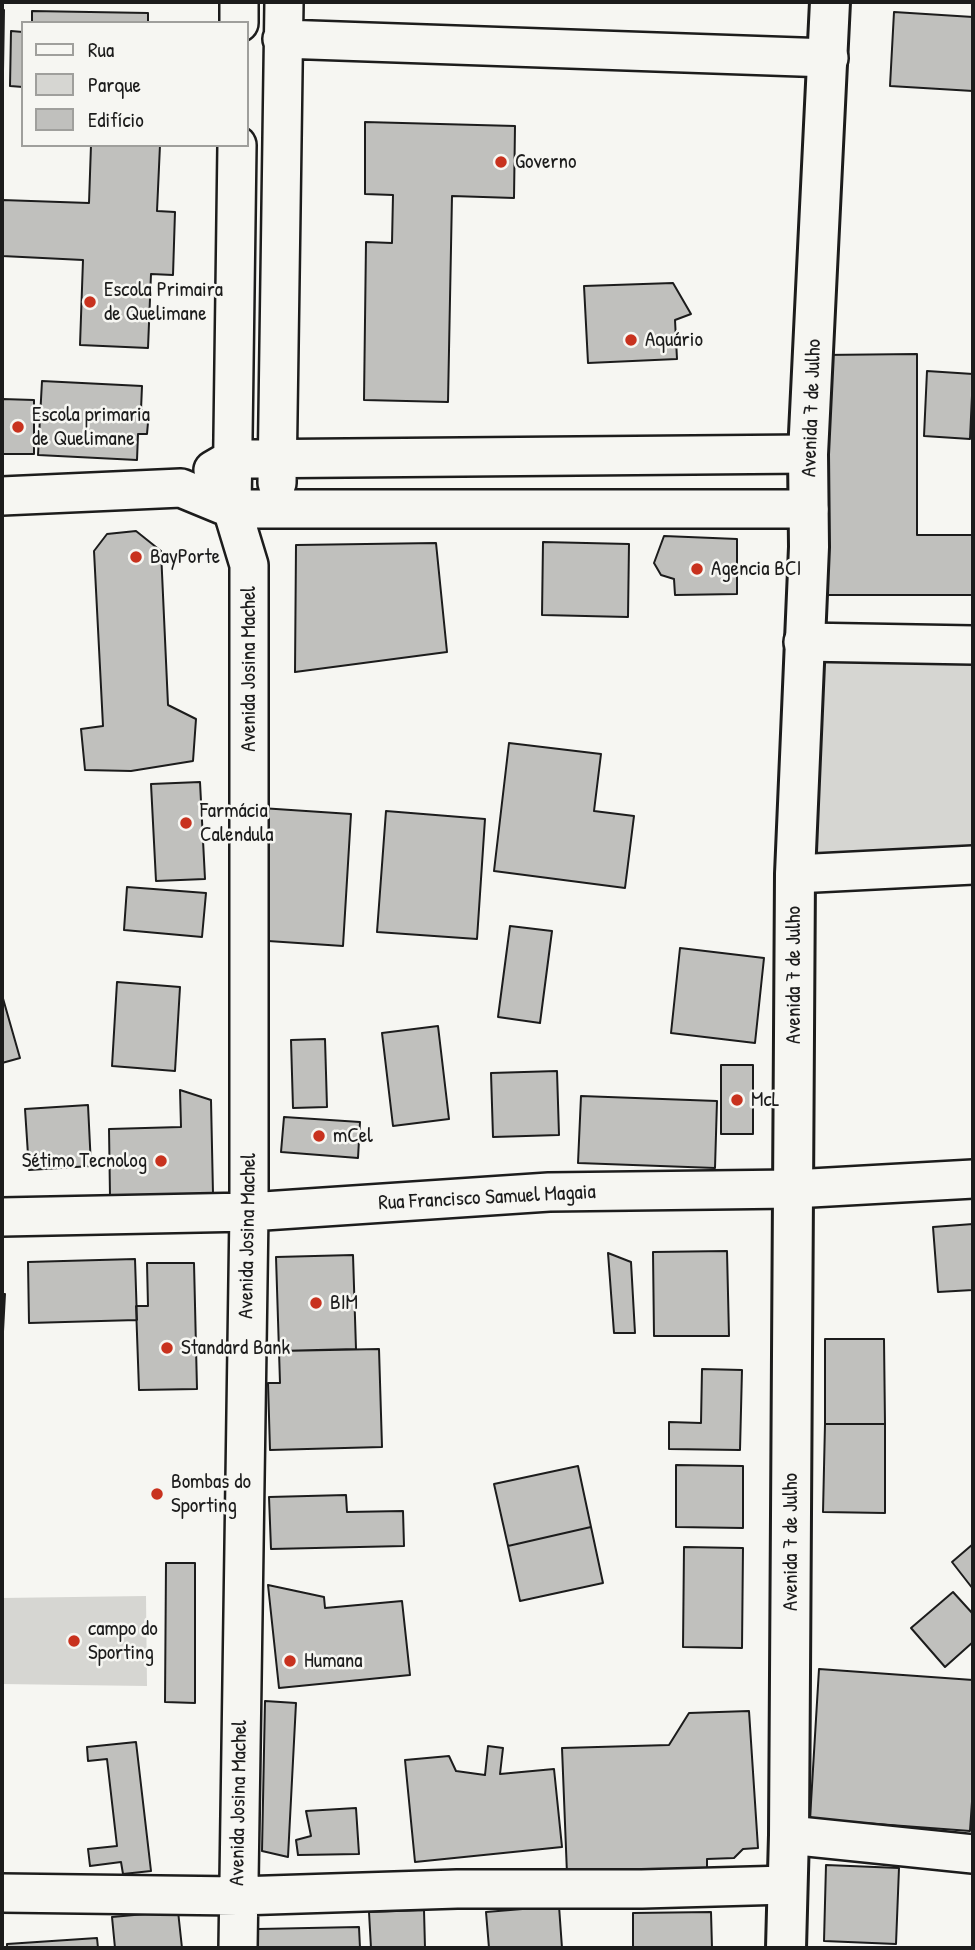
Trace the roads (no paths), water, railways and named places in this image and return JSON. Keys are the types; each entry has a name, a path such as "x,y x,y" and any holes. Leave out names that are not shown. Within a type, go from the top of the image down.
{"main road":[{"name":"Avenida 7 de Julho","path":"786,1948 795,874 809,547 808,454 830,2"}],"street":[{"path":"239,2 239,21"},
{"name":"Avenida Josina Machel","path":"249,565 276,508 284,2"},
{"path":"282,40 421,42 829,58"},
{"name":"Avenida Josina Machel","path":"237,147 232,509 249,565 249,1212 238,1948"},
{"path":"181,488 233,460 808,454"},
{"path":"2,496 181,488 232,509 808,509"},
{"path":"803,642 973,645"},
{"path":"795,874 973,865"},
{"name":"Rua Francisco Samuel Magaia","path":"2,1217 249,1212 549,1192 793,1189 973,1179"},
{"path":"789,1835 973,1853"},
{"path":"2,1893 238,1895 787,1885"}],"place":[{"name":"Governo","path":"501,162"},
{"name":"Escola Primaira de Quelimane","path":"90,302"},
{"name":"Aquário","path":"631,340"},
{"name":"Escola primaria de Quelimane","path":"18,427"},
{"name":"BayPorte","path":"136,557"},
{"name":"Agencia BCI","path":"697,569"},
{"name":"Farmácia Calendula","path":"186,823"},
{"name":"McL","path":"737,1100"},
{"name":"mCel","path":"319,1136"},
{"name":"Sétimo Tecnolog","path":"161,1161"},
{"name":"BIM","path":"316,1303"},
{"name":"Standard Bank","path":"167,1348"},
{"name":"Bombas do Sporting","path":"157,1494"},
{"name":"campo do Sporting","path":"74,1641"},
{"name":"Humana","path":"290,1661"}]}
